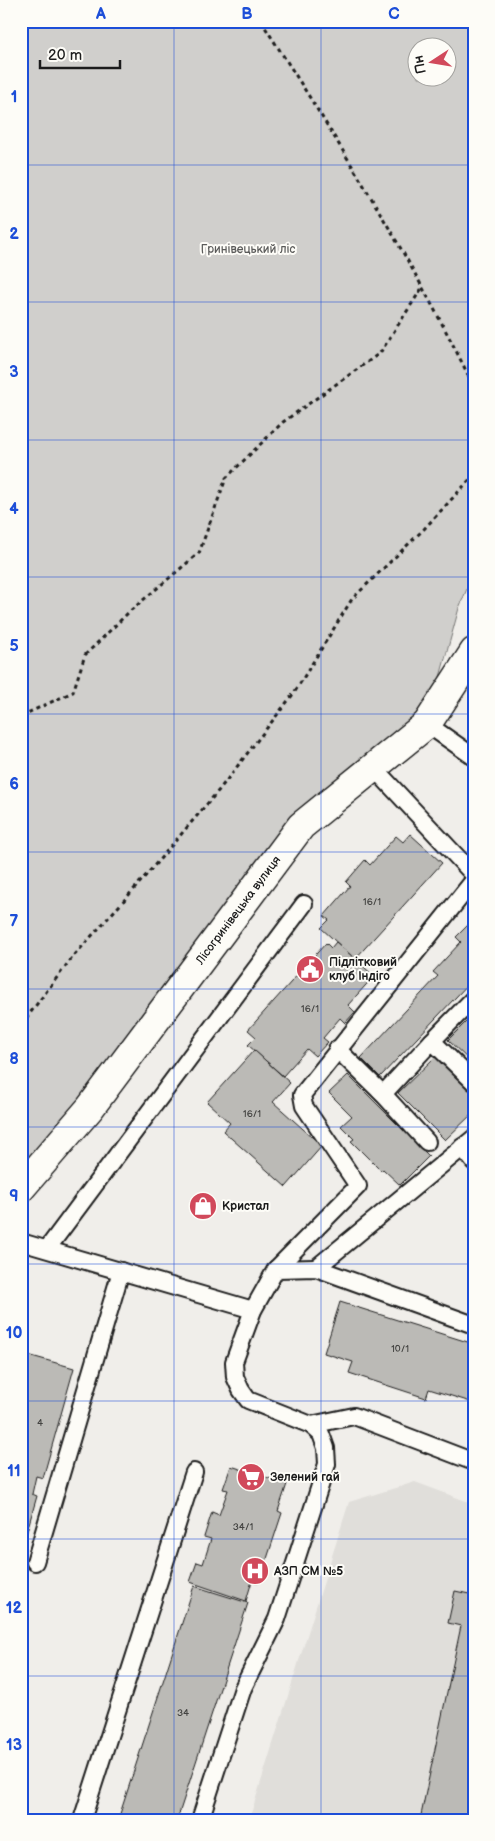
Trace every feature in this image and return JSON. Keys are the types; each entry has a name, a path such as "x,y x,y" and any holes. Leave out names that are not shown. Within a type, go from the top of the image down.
{"street":[{"name":"Лісогринівецька вулиця","path":"21,1188 90,1108 301,826 427,724 474,652"}],"lane":[{"path":"427,724 474,757"},
{"path":"374,768 474,875"},
{"path":"200,1820 243,1688 277,1619 327,1464 326,1448 322,1434 311,1425 248,1400 240,1390 235,1377 234,1362 253,1310 276,1270 358,1186 304,1106 302,1094 474,880"},
{"path":"47,1250 304,904"},
{"path":"383,1094 474,998"},
{"path":"432,1041 474,1082"},
{"path":"337,1049 383,1094 427,1142"},
{"path":"316,1268 468,1143 474,1162"},
{"path":"21,1242 253,1310"},
{"path":"276,1270 316,1268 474,1325"},
{"path":"35,1562 122,1271"},
{"path":"311,1425 354,1416 474,1462"},
{"path":"82,1820 194,1472"}],"path":[{"path":"261,21 322,116 422,288 474,387"},
{"path":"21,716 73,692 85,655 130,611 199,553 226,478 283,422 380,353 422,288"},
{"path":"21,1025 71,959 219,790 294,694 352,599 424,529 474,475"}],"shaded area":[{"path":"415,1482 474,1504 474,1820 249,1820 349,1502"}],"green space":[{"name":"Гринівецький ліс","path":"21,21 474,21 474,572 459,608 427,724 301,826 21,1188"}],"building":[{"path":"410,834 442,863 355,959 321,928 329,920 324,916 350,886 346,882 365,860 370,865 396,836 403,842"},
{"path":"474,919 474,978 380,1077 361,1058 438,976 433,972 461,942 456,937"},
{"path":"336,942 374,976 348,1005 355,1012 345,1023 340,1018 323,1038 328,1042 315,1056 307,1049 283,1076 248,1045 256,1037 248,1030 326,943 331,948"},
{"path":"474,1014 474,1065 448,1040"},
{"path":"254,1050 290,1083 273,1102 322,1146 286,1187 223,1131 230,1123 207,1102"},
{"path":"436,1056 474,1094 474,1112 445,1140 398,1093"},
{"path":"348,1075 429,1156 400,1185 383,1169 381,1171 351,1141 354,1139 341,1126 352,1116 329,1093"},
{"path":"340,1302 474,1344 474,1403 429,1389 426,1398 349,1373 353,1362 324,1353"},
{"path":"21,1353 74,1368 43,1478 36,1476 32,1494 37,1496 21,1552"},
{"path":"231,1466 287,1484 278,1511 282,1513 259,1583 252,1581 246,1601 190,1582 197,1562 203,1564 211,1539 204,1537 212,1512 219,1515 228,1490 223,1489"},
{"path":"194,1586 248,1603 177,1820 118,1820"},
{"path":"455,1591 474,1595 474,1820 420,1820 461,1626 448,1623"}],"place":[{"name":"Підлітковий клуб Індіго","path":"310,969"},
{"name":"Кристал","path":"203,1206"},
{"name":"Зелений гай","path":"251,1477"},
{"name":"АЗП СМ №5","path":"255,1571"}]}
